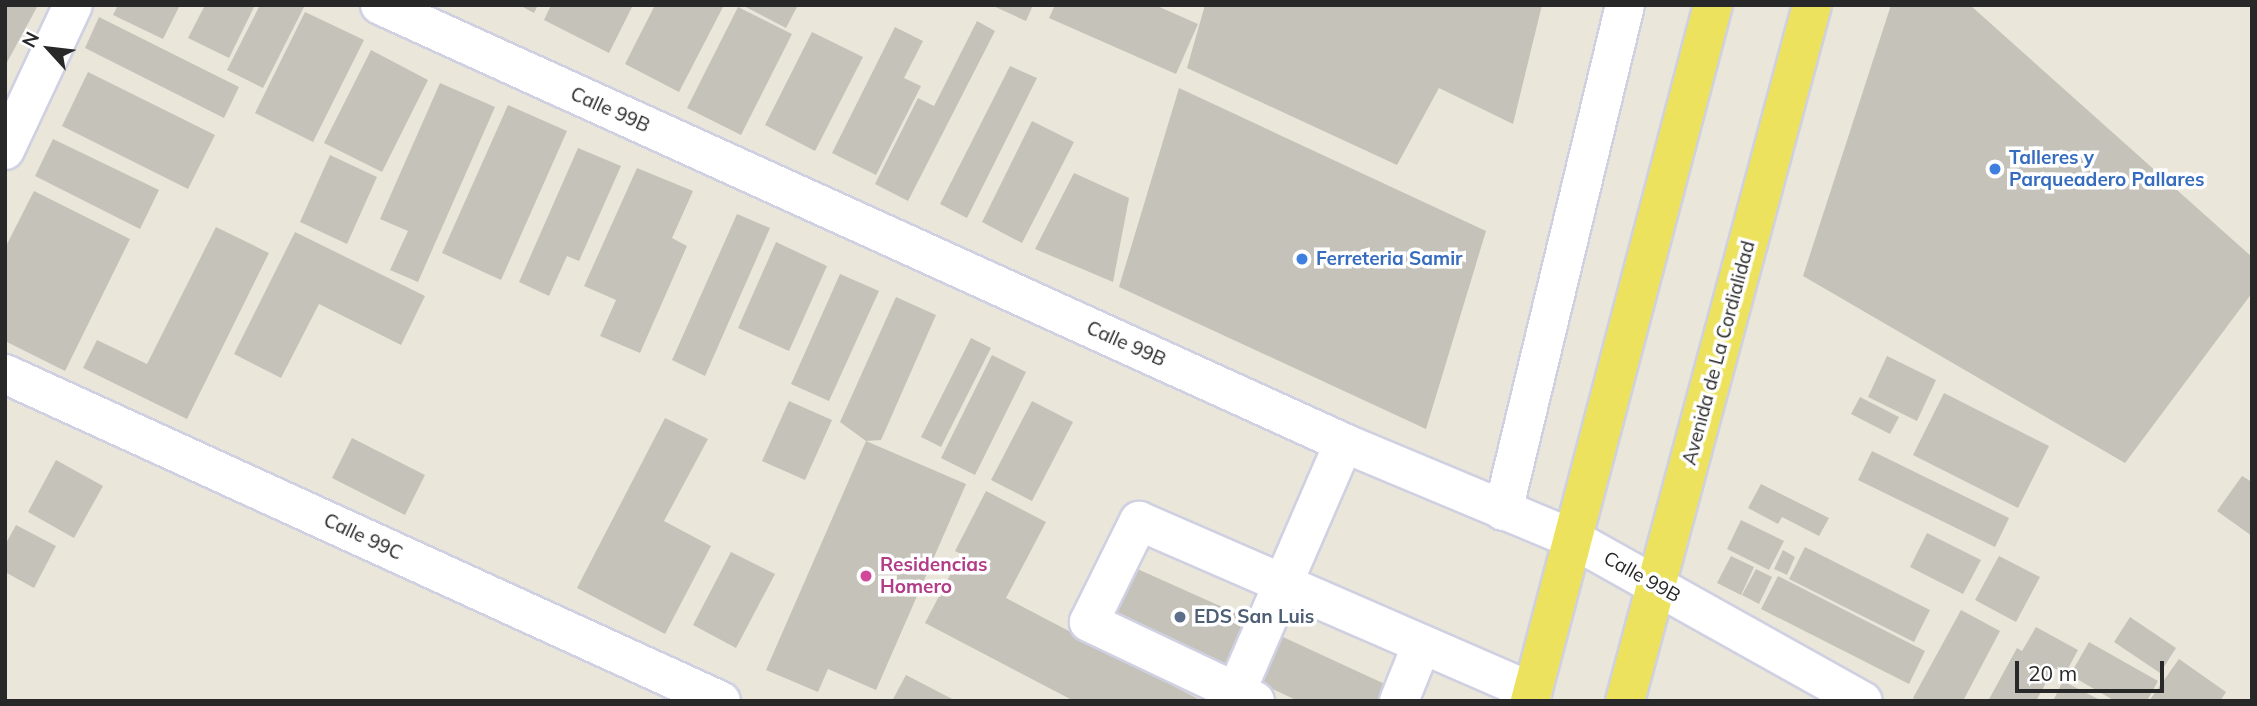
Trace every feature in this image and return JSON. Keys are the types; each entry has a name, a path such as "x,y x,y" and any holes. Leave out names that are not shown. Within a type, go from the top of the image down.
{"main road":[{"path":"1531,696 1713,5"},
{"name":"Avenida de La Cordialidad","path":"1625,701 1812,5"}],"street":[{"path":"5,150 73,5"},
{"name":"Calle 99B","path":"380,5 1344,443 1571,538 1863,701"},
{"path":"1503,511 1625,5"},
{"name":"Calle 99C","path":"5,374 721,701"},
{"path":"1344,443 1285,585 1245,696 1089,622 1139,521 1285,585 1422,645 1531,696"},
{"path":"1399,701 1422,645"}],"building":[{"path":"5,5 37,7 5,66"},
{"path":"118,5 180,5 163,39 113,15"},
{"path":"205,5 255,5 229,58 188,38"},
{"path":"260,5 305,5 263,88 227,70"},
{"path":"519,5 538,5 534,13"},
{"path":"551,5 633,5 609,53 544,20"},
{"path":"655,5 724,5 679,92 625,64"},
{"path":"742,5 798,5 786,28"},
{"path":"991,5 1033,5 1026,21"},
{"path":"1055,5 1155,5 1198,24 1176,74 1049,18"},
{"path":"1205,5 1542,5 1513,124 1439,88 1397,165 1187,68"},
{"name":"Talleres y Parqueadero Pallares","path":"1891,5 1970,5 2252,257 2252,293 2125,463 1803,276"},
{"path":"738,7 792,34 741,135 687,108"},
{"path":"305,12 364,40 313,142 255,113"},
{"path":"99,17 239,87 224,118 85,48"},
{"path":"977,21 995,31 908,201 875,184 918,98 934,106"},
{"path":"895,27 923,41 904,78 921,86 876,175 832,153"},
{"path":"812,32 863,57 815,151 765,125"},
{"path":"371,50 428,80 382,172 324,143"},
{"path":"1010,66 1037,78 967,218 940,204"},
{"path":"88,72 215,135 188,189 62,126"},
{"path":"440,83 495,107 418,282 390,270 408,231 380,219"},
{"name":"Ferreteria Samir","path":"1179,88 1486,231 1426,429 1119,287"},
{"path":"508,105 567,131 501,280 442,253"},
{"path":"1032,121 1074,142 1022,243 982,222"},
{"path":"53,139 159,190 140,229 35,176"},
{"path":"578,148 621,166 579,261 567,256 549,296 519,282"},
{"path":"330,155 377,177 347,244 300,222"},
{"path":"637,168 693,191 672,238 687,246 640,353 600,336 616,300 584,286"},
{"path":"1074,173 1129,198 1113,282 1035,249"},
{"path":"34,191 130,239 65,371 5,341 5,248"},
{"path":"737,214 770,228 705,376 672,360"},
{"path":"216,227 269,253 187,419 83,368 97,340 147,364"},
{"path":"295,232 425,296 401,345 319,304 281,378 234,354"},
{"path":"776,242 827,266 789,351 738,328"},
{"path":"840,274 879,291 829,401 791,384"},
{"path":"896,297 936,315 881,440 866,441 840,422"},
{"path":"971,338 991,348 941,447 921,437"},
{"path":"992,355 1026,372 975,475 941,458"},
{"path":"1887,356 1936,380 1917,421 1868,397"},
{"path":"1944,393 2049,446 2018,508 1913,455"},
{"path":"1860,397 1899,417 1890,434 1851,414"},
{"path":"789,401 832,420 805,480 762,461"},
{"path":"1032,401 1073,422 1032,501 991,480"},
{"path":"665,418 708,439 664,521 711,546 665,634 577,588"},
{"path":"352,438 425,475 405,515 332,478"},
{"name":"Residencias Homero","path":"866,441 966,484 876,690 828,669 818,692 766,670"},
{"path":"1872,451 2009,518 1995,547 1858,480"},
{"path":"56,460 103,486 74,538 28,512"},
{"path":"2242,476 2252,482 2252,536 2217,511"},
{"path":"1761,484 1829,518 1819,536 1782,517 1778,524 1748,508"},
{"path":"986,491 1046,522 1006,598 1202,701 1074,701 925,623 961,554 955,551"},
{"path":"1741,520 1784,541 1769,570 1727,549"},
{"path":"16,525 56,546 34,588 5,572 5,545"},
{"path":"1927,533 1981,560 1963,594 1910,567"},
{"path":"1805,547 1930,610 1914,642 1789,579"},
{"path":"1783,550 1795,557 1787,575 1774,569"},
{"path":"731,552 775,574 736,648 693,625"},
{"path":"1731,556 1754,567 1741,595 1717,583"},
{"path":"1999,556 2040,577 2016,622 1975,600"},
{"name":"EDS San Luis","path":"1133,567 1249,619 1226,668 1111,616"},
{"path":"1756,569 1772,577 1759,604 1742,595"},
{"path":"1778,576 1925,651 1909,684 1761,609"},
{"path":"1961,610 2000,631 1963,701 1918,701 1913,698"},
{"path":"2130,617 2176,648 2160,673 2114,642"},
{"path":"2036,627 2078,650 2065,674 2054,668 2036,701 1988,701 2017,648 2022,651"},
{"name":"EDS San Luis","path":"1270,631 1387,685 1380,701 1298,701 1249,678"},
{"path":"2089,642 2158,681 2147,701 2115,701 2070,675"},
{"path":"2179,659 2226,692 2220,701 2149,701"},
{"path":"906,675 956,701 892,701"},
{"path":"2063,681 2102,701 2053,701"}],"place":[{"name":"Talleres y Parqueadero Pallares","path":"1995,169"},
{"name":"Ferreteria Samir","path":"1302,259"},
{"name":"Residencias Homero","path":"866,576"},
{"name":"EDS San Luis","path":"1180,617"}]}
